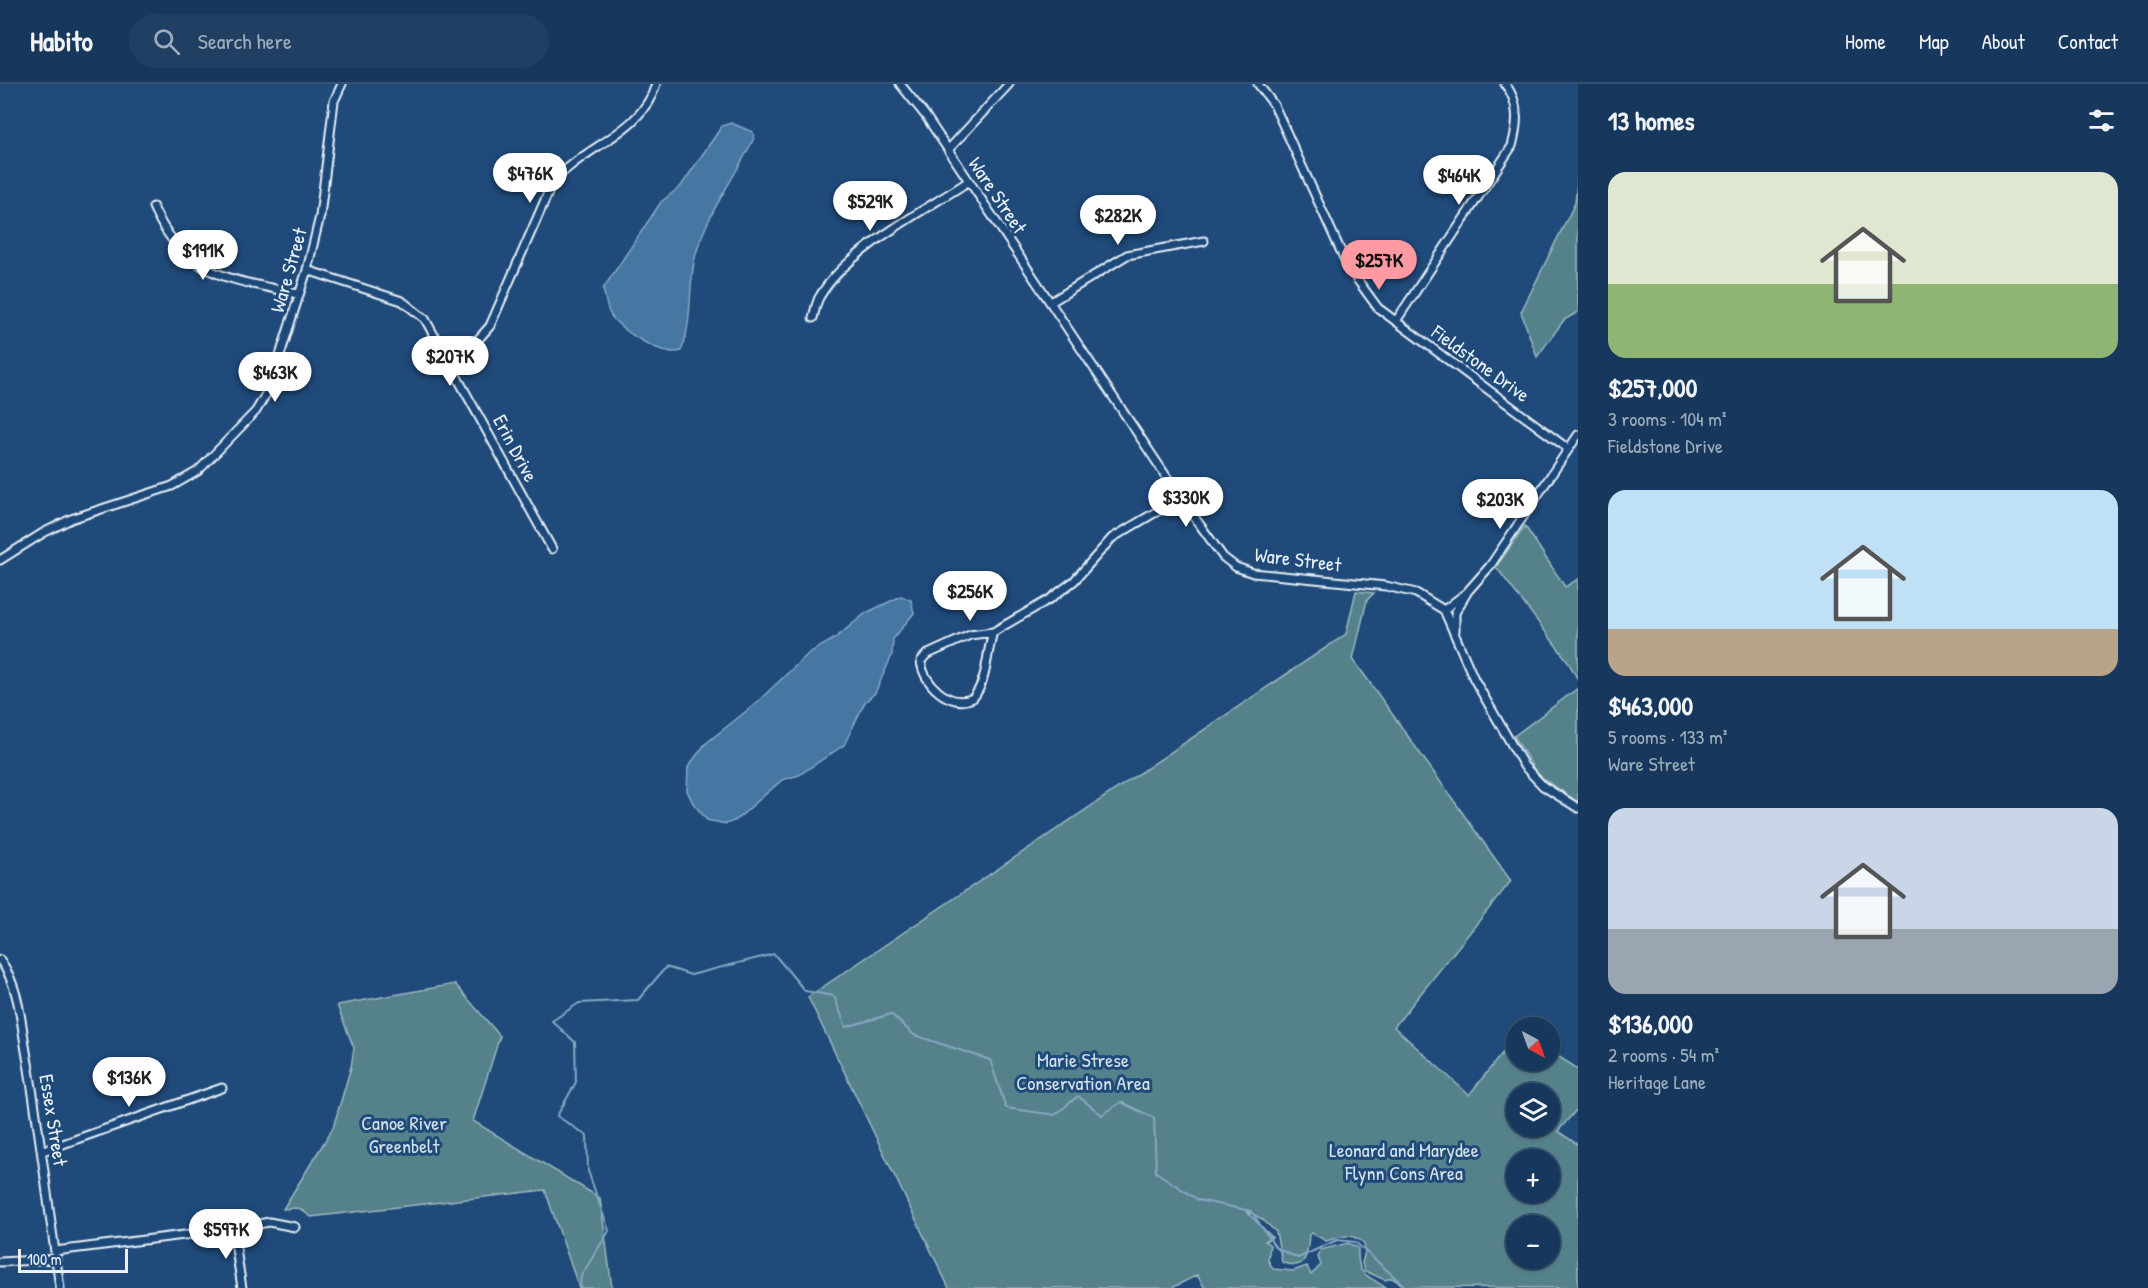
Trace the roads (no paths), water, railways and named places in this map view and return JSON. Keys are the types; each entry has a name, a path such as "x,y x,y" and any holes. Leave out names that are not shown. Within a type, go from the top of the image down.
{"street":[{"name":"Ware Street","path":"0,560 43,533 71,519 172,486 198,471 256,411 270,387 307,270 320,216 333,104 342,84"},
{"path":"448,359 475,343 490,326 552,184 569,167 637,118 650,101 656,84"},
{"name":"Ware Street","path":"900,84 948,150 1182,500 1223,557 1236,567 1253,573 1366,584 1416,593 1444,610"},
{"path":"948,150 1009,84"},
{"name":"Fieldstone Drive","path":"1258,84 1274,105 1348,267 1368,298 1567,448"},
{"path":"1396,321 1512,146 1516,132 1516,108 1504,84"},
{"path":"813,318 818,298 839,271 875,243 969,181"},
{"path":"153,207 169,238 194,264 231,277 298,294"},
{"path":"1051,302 1128,255 1204,242"},
{"name":"Erin Drive","path":"307,270 410,306 429,325 552,549"},
{"path":"1578,435 1567,448 1490,566 1468,591 1444,610 1474,679 1524,766 1543,786 1578,808"},
{"path":"993,632 985,674 980,690 973,698 958,700 937,692 922,667 921,661 926,655 970,635 993,632 1050,599 1074,581 1112,538 1155,512 1182,500"},
{"path":"1455,634 1455,613 1468,591"},
{"name":"Essex Street","path":"0,960 10,979 18,1003 44,1151 60,1288"},
{"path":"44,1151 222,1088"},
{"path":"0,1262 269,1222 295,1227"},
{"path":"233,1229 242,1288"}],"water":[{"path":"731,123 753,132 754,138 714,209 701,239 693,266 688,327 681,351 664,350 630,334 613,319 603,289 661,202 681,186 722,126"},
{"path":"901,596 911,600 914,613 893,639 892,655 875,693 865,702 844,745 799,775 782,780 736,820 726,824 707,820 693,803 687,791 688,767 705,744 754,705 809,653 834,639 866,613"}],"waterway":[{"path":"580,1288 581,1276 609,1231 588,1171 587,1136 557,1116 576,1082 575,1042 552,1021 579,1003 638,1000 666,967 691,975 774,954 805,991 834,996 846,1027 891,1014 914,1035 990,1060 1006,1108 1055,1115 1078,1096 1102,1115 1121,1102 1154,1118 1156,1172 1198,1200 1251,1211 1276,1248 1298,1258 1337,1240 1355,1242 1407,1288"}],"park label":[{"name":"Marie Strese Conservation Area","path":"1083,1070"},
{"name":"Canoe River Greenbelt","path":"404,1134"},
{"name":"Leonard and Marydee Flynn Cons Area","path":"1404,1160"}]}
